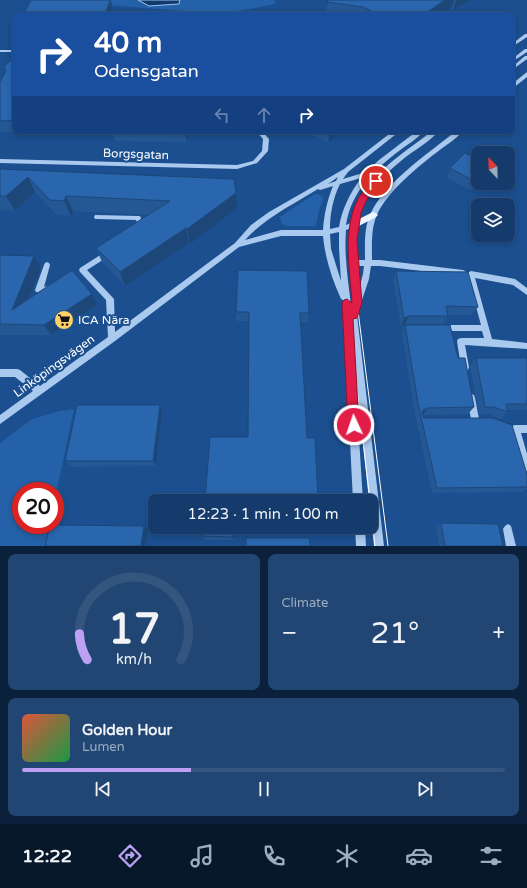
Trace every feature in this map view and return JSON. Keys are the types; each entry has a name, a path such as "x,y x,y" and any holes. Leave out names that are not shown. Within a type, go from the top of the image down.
{"main road":[{"name":"Linköpingsvägen","path":"354,225 374,215"}],"street":[{"path":"515,44 527,35"},
{"path":"515,59 527,50"},
{"path":"0,51 12,51"},
{"path":"515,68 527,58"},
{"path":"515,84 527,74"},
{"name":"Borgsgatan","path":"0,161 237,167 255,162 266,151 266,139 262,134"},
{"name":"Linköpingsvägen","path":"0,420 112,339 237,245 253,227 282,206 346,170 393,134"},
{"path":"358,494 342,229 348,206 353,195 368,174 417,134"},
{"path":"357,303 352,240 359,206 370,188 383,174 432,134"},
{"name":"Linköpingsvägen","path":"374,215 398,183 456,134"},
{"path":"346,170 336,183 328,206 325,233 333,273 353,315 378,546"},
{"path":"308,191 368,174"},
{"path":"353,315 367,274 367,263 374,215"},
{"path":"98,217 138,218 142,230 136,235"},
{"name":"Linköpingsvägen","path":"237,245 281,233 325,233 354,225"},
{"path":"112,339 110,299 80,272 116,248"},
{"path":"353,263 380,263 471,274 514,282 527,292"},
{"path":"47,265 39,290 48,290 59,284"},
{"path":"471,274 489,342 482,342"},
{"path":"434,328 485,328"},
{"path":"466,372 460,341 527,346"},
{"path":"0,373 17,373 39,391"},
{"path":"469,388 472,419 487,419"},
{"path":"527,429 511,427 527,468"},
{"path":"508,529 511,546"},
{"path":"360,534 361,546"}],"shaded area":[{"path":"43,0 275,0 276,4 233,12 196,12"},
{"path":"138,0 180,0 179,4 149,6"},
{"path":"318,194 324,198 319,210 316,226 286,226 282,224 280,217 313,195"},
{"path":"74,409 59,482 12,482 12,534 47,534 45,546 0,546 0,443 32,419 59,411"}],"building":[{"path":"31,0 110,0 106,12 25,12"},
{"path":"328,0 445,0 427,12 374,12 363,7 327,2"},
{"path":"12,59 12,120 0,121 0,82 6,71 4,66"},
{"path":"465,153 471,156 471,179 450,168"},
{"path":"0,169 234,179 236,193 187,229 186,228 120,272 96,248 170,201 66,196 64,201 50,200 28,177 6,196 0,196"},
{"path":"0,255 34,256 12,310 72,270 92,294 44,325 0,324"},
{"path":"238,270 307,271 309,313 300,313 307,438 315,438 318,494 206,494 210,437 248,437 249,312 236,312"},
{"path":"396,271 468,272 478,307 446,306 448,316 409,316 404,318"},
{"path":"405,325 450,325 458,358 465,358 474,407 427,408 423,410 422,413 424,418 493,418 512,425 527,474 527,487 437,488 418,403"},
{"path":"476,358 527,358 527,404 506,404 508,412 494,407 485,407"},
{"path":"77,405 160,405 153,461 65,461"},
{"path":"441,523 498,524 503,546 445,546"},
{"path":"64,525 144,526 141,546 45,546 48,534 64,534"},
{"path":"202,534 233,534 233,537 202,536"},
{"path":"246,538 309,538 310,546 246,546"}],"tram line":[{"path":"347,303 369,494"},
{"path":"357,303 388,546"},
{"path":"374,534 375,546"}],"place":[{"name":"ICA Nära","path":"64,320"}],"route":[{"path":"354,425 347,303 353,315 357,303 354,283 352,240 354,225 362,200 376,181"}]}
